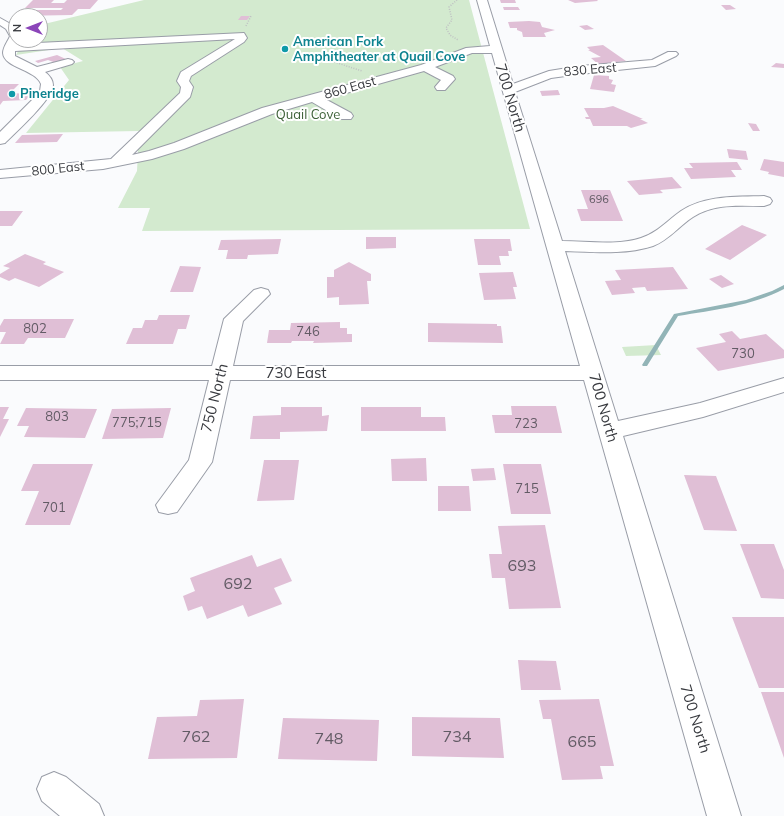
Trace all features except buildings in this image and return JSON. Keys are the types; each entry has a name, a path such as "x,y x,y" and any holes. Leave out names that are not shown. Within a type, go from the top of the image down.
{"street":[{"name":"700 North","path":"482,0 724,816"},
{"path":"0,21 8,33"},
{"path":"7,56 240,36 242,38 185,75 183,81 187,87 186,94 116,163 117,167 111,178"},
{"name":"860 East","path":"116,163 165,151 267,111 314,98 368,78 393,76 425,67 470,50 496,49"},
{"name":"830 East","path":"508,90 549,75 580,70 655,63 672,54"},
{"path":"0,140 6,129 40,100 47,90 46,81 36,71 7,56"},
{"path":"36,71 68,62"},
{"path":"425,67 449,79 441,87"},
{"path":"314,98 346,116"},
{"name":"800 East","path":"0,174 116,163"},
{"path":"555,246 615,246 644,242 662,235 687,214 710,204 764,201"},
{"name":"750 North","path":"168,505 200,462 234,319 261,294"},
{"name":"730 East","path":"0,373 592,373"},
{"path":"609,430 704,410 784,385"},
{"path":"54,789 87,816"}],"path":[{"path":"457,0 449,7 452,20 446,30 460,42"},
{"path":"313,54 368,78"}],"green space":[{"name":"Quail Cove","path":"144,0 469,0 530,229 142,231 150,208 118,208 137,171 139,131 26,133 69,80 60,67 83,61 62,48 16,55 20,48 48,48 48,23"},
{"path":"656,345 661,355 626,356 622,347"}],"waterway":[{"path":"645,365 676,315 747,301 774,293 784,287"}],"place":[{"name":"American Fork Amphitheater at Quail Cove","path":"285,49"},
{"name":"Pineridge","path":"12,94"}]}
